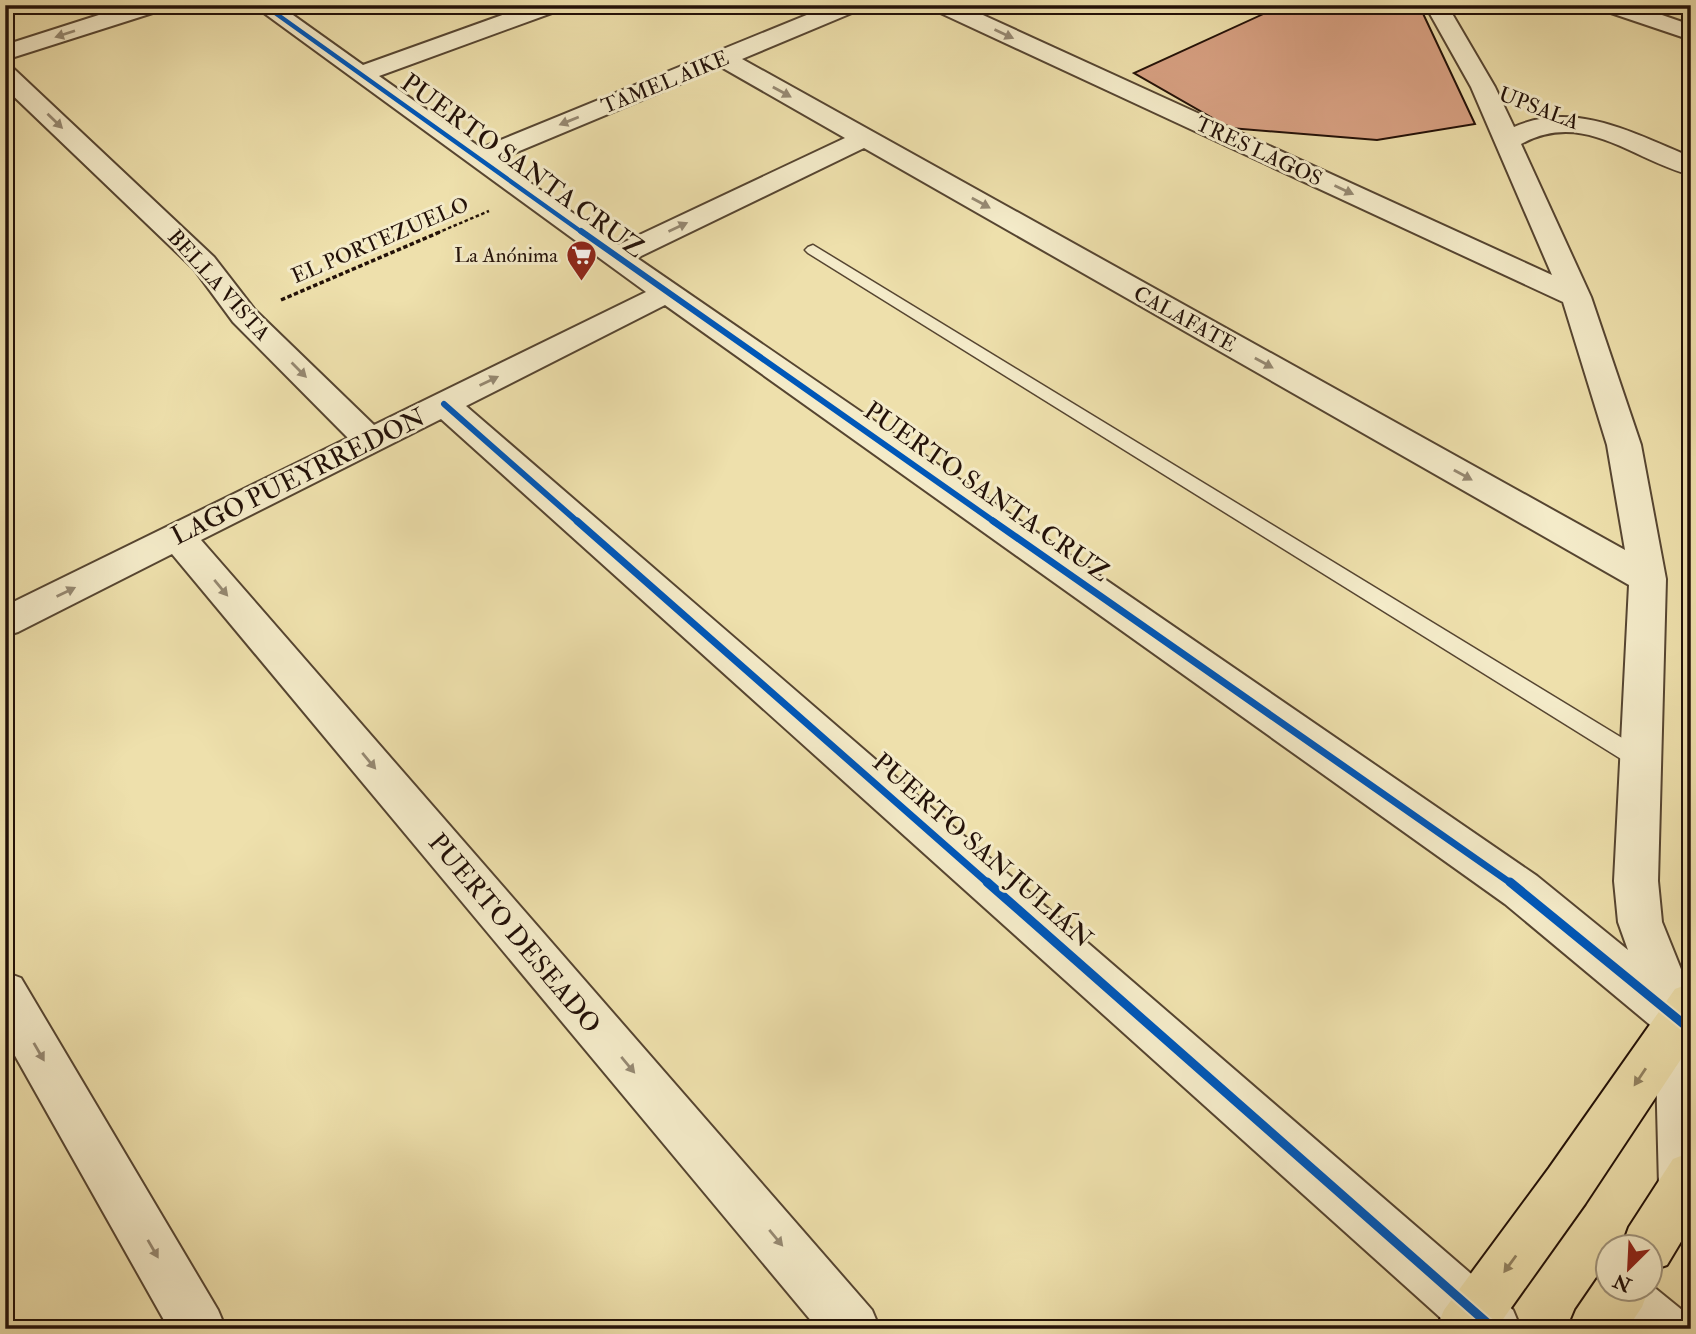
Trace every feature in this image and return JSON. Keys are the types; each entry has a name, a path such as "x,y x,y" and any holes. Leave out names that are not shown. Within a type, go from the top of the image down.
{"highway":[{"path":"1477,1323 1567,1186 1687,1018"},
{"path":"1657,1232 1688,1181"}],"street":[{"path":"5,53 154,5"},
{"name":"PUERTO SANTA CRUZ","path":"264,5 667,293 1521,890 1687,1018"},
{"path":"360,74 552,5"},
{"name":"TAMEL AIKE","path":"478,158 851,5"},
{"name":"TRES LAGOS","path":"942,5 1576,297"},
{"path":"1436,5 1483,87 1576,297 1624,445 1648,579 1636,881 1640,922 1687,1018 1688,1181"},
{"path":"1610,5 1691,33"},
{"name":"CALAFATE","path":"723,58 1648,579"},
{"name":"BELLA VISTA","path":"5,74 204,263 244,316 370,440"},
{"name":"UPSALA","path":"1483,87 1691,167"},
{"name":"UPSALA","path":"1507,141 1531,129 1551,124 1594,128"},
{"path":"616,257 865,138"},
{"name":"LAGO PUEYRREDON","path":"6,621 667,293"},
{"name":"PUERTO SAN JULIÁN","path":"444,404 1477,1323"},
{"name":"PUERTO DESEADO","path":"177,536 853,1329"},
{"path":"5,993 199,1329"},
{"path":"1613,1304 1663,1329"}],"lane":[{"path":"813,250 1642,761"}],"building":[{"path":"1283,5 1419,5 1475,124 1377,140 1230,128 1134,73"}],"cycle path":[{"path":"264,5 667,293 1521,890 1691,1030"},
{"path":"444,404 1494,1329"}],"place":[{"name":"La Anónima","path":"581,282"}]}
